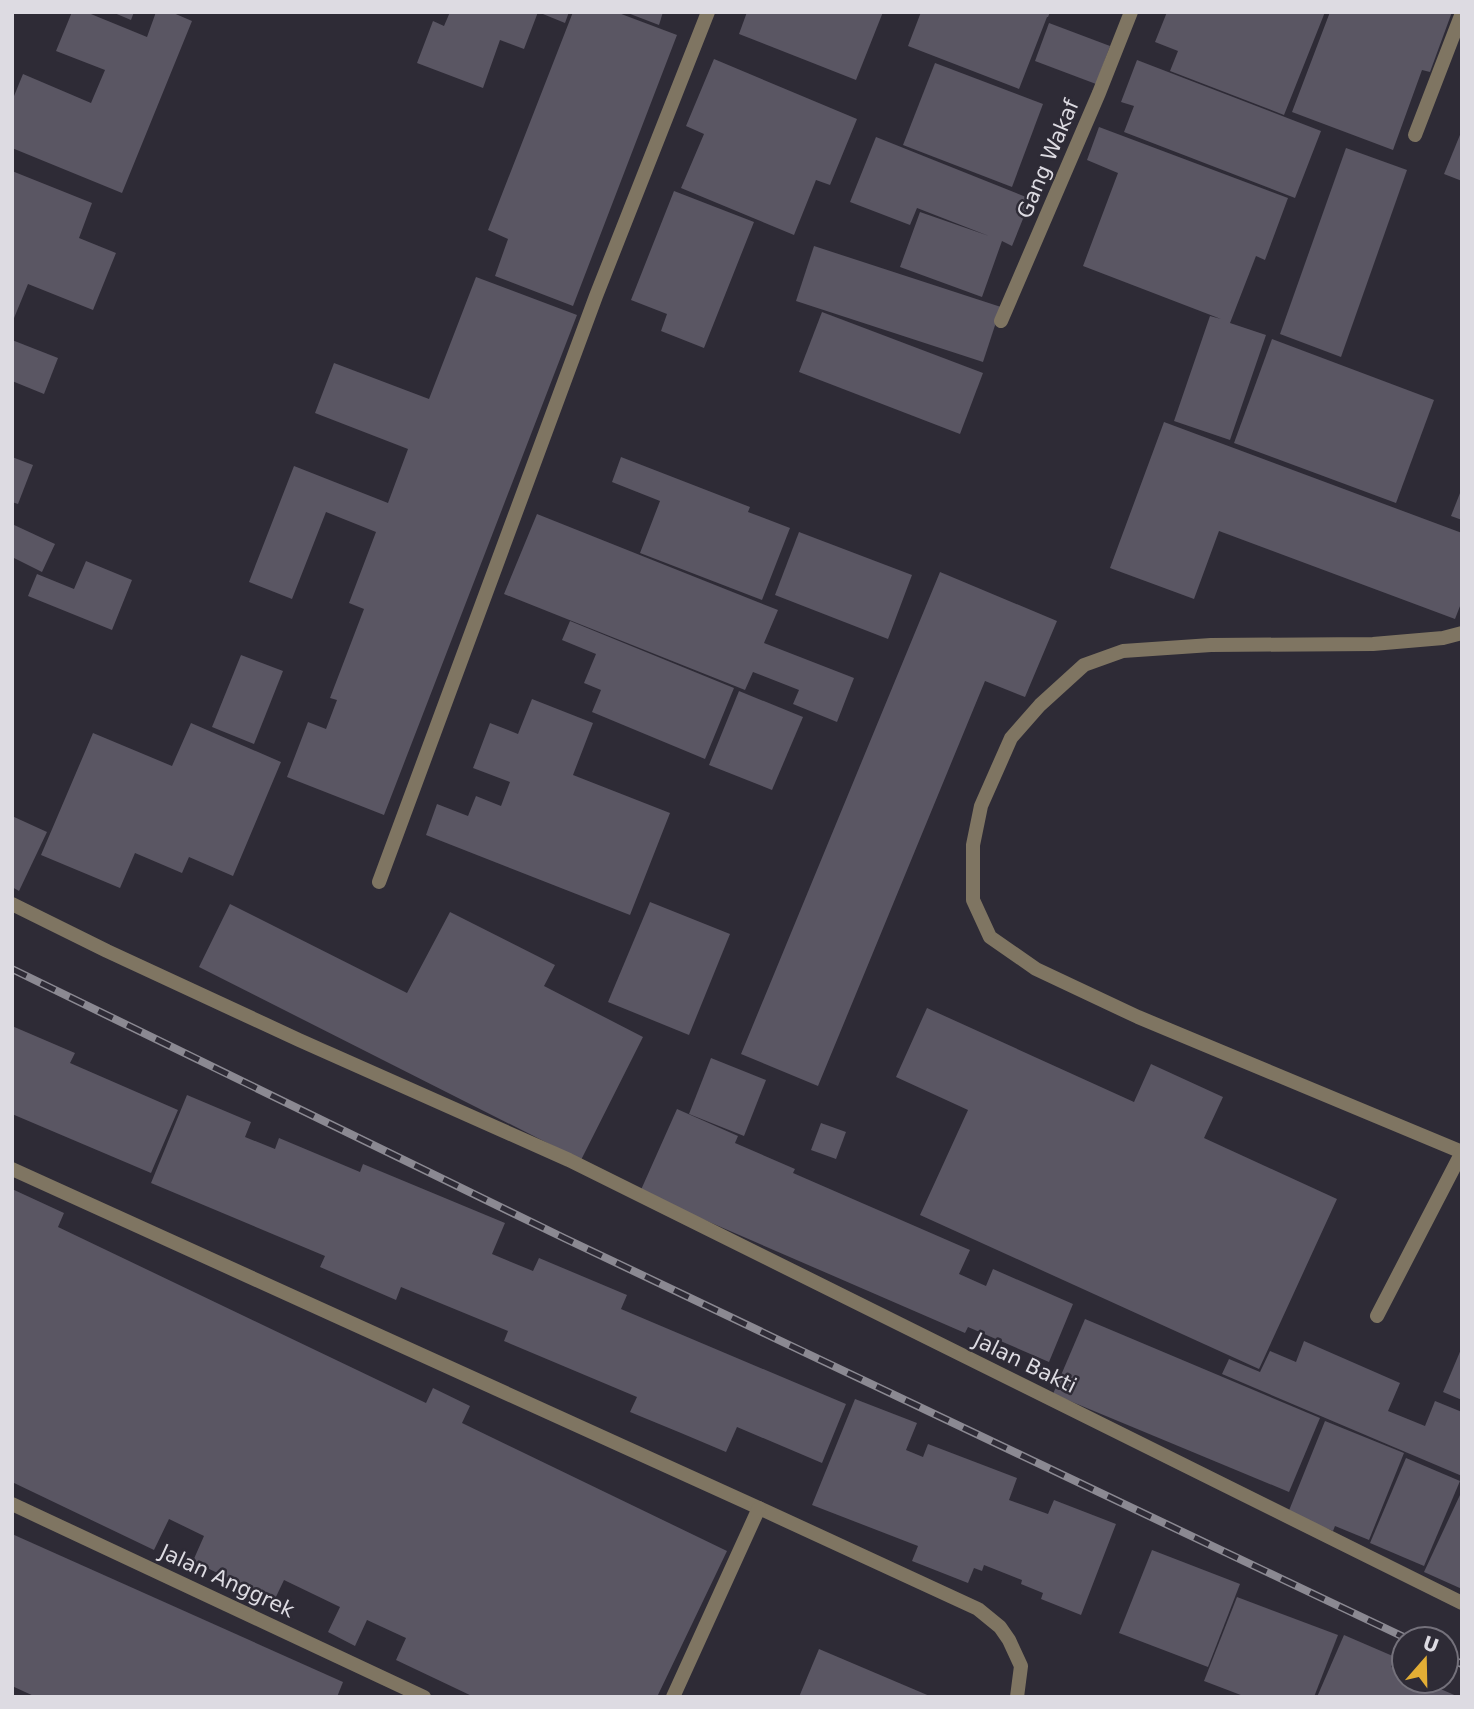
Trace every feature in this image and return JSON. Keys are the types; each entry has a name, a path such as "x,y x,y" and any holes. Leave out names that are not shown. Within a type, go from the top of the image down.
{"street":[{"path":"379,882 596,296 708,12"},
{"name":"Gang Wakaf","path":"1001,321 1131,12"},
{"path":"1415,135 1462,13"},
{"path":"1377,1316 1462,1152 1138,1017 1036,969 990,937 972,900 973,845 981,806 1011,738 1040,705 1084,665 1123,651 1211,645 1373,644 1443,638 1462,633"},
{"name":"Jalan Bakti","path":"12,904 299,1040 569,1160 1462,1603"},
{"path":"12,1169 978,1609 1000,1627 1021,1666 1017,1697"},
{"name":"Jalan Anggrek","path":"12,1504 424,1697"},
{"path":"673,1697 759,1507"}],"building":[{"path":"72,12 86,12 147,37 156,12 171,12 192,21 122,193 12,148 12,101 23,74 91,103 105,70 56,51"},
{"path":"112,12 134,12 131,20"},
{"path":"450,12 538,12 524,49 500,40 483,88 417,63 433,21 444,26"},
{"path":"538,12 569,12 565,23"},
{"path":"573,12 616,12 677,35 573,306 495,276 508,239 488,230"},
{"path":"625,12 663,12 659,25"},
{"path":"747,12 883,12 856,80 739,34"},
{"path":"921,12 1050,12 1019,89 908,46"},
{"path":"1167,12 1325,12 1284,115 1170,71 1178,51 1155,42"},
{"path":"1330,12 1452,12 1430,72 1422,70 1393,150 1292,112"},
{"path":"1049,23 1110,46 1096,84 1035,61"},
{"path":"714,59 857,119 830,185 816,180 794,235 681,188 704,134 686,126"},
{"path":"1137,60 1321,131 1295,198 1124,132 1134,106 1121,102"},
{"path":"935,63 1043,104 1012,187 903,145"},
{"path":"1099,127 1288,198 1265,260 1256,256 1230,323 1266,335 1230,440 1174,421 1210,316 1221,319 1083,266 1118,173 1087,160"},
{"path":"1462,130 1462,181 1444,174"},
{"path":"876,137 1031,199 1012,246 1002,241 982,297 900,267 920,212 989,236 917,208 910,225 850,202"},
{"path":"1346,148 1407,170 1341,357 1280,334"},
{"path":"12,171 92,203 79,238 116,253 93,310 28,284 12,323"},
{"path":"674,191 754,222 704,348 661,331 667,314 631,300"},
{"path":"814,246 1001,307 983,362 796,301"},
{"path":"476,277 577,315 384,815 287,777 308,722 326,729 337,700 330,698 364,609 349,603 376,532 326,512 292,599 249,582 294,466 388,503 408,449 315,413 334,363 429,399"},
{"path":"822,312 983,373 960,434 799,372"},
{"path":"1272,339 1434,400 1396,503 1234,443"},
{"path":"12,340 58,358 44,394 12,381"},
{"path":"1164,422 1462,533 1462,601 1455,619 1219,531 1194,599 1110,568"},
{"path":"12,457 33,465 18,504 12,502"},
{"path":"621,457 750,507 748,512 790,528 762,600 640,553 660,501 612,482"},
{"path":"1462,488 1462,520 1451,516"},
{"path":"537,514 778,610 764,643 854,678 837,722 793,704 799,690 753,672 745,690 504,594"},
{"path":"12,524 55,544 42,572 12,557"},
{"path":"799,532 912,575 888,639 775,595"},
{"path":"86,561 132,580 112,630 28,596 37,574 74,589"},
{"path":"940,572 1057,621 1025,697 985,681 818,1086 741,1054"},
{"path":"570,621 734,688 705,759 592,712 601,690 584,683 596,654 562,640"},
{"path":"241,655 283,671 254,744 212,727"},
{"path":"739,691 803,717 772,790 709,765"},
{"path":"532,699 593,723 573,775 670,813 630,915 426,835 437,804 468,816 476,796 501,806 510,782 473,768 490,723 518,734"},
{"path":"191,723 281,762 233,876 189,857 182,873 135,853 120,888 41,855 93,733 172,766"},
{"path":"12,816 47,832 19,891 12,887"},
{"path":"650,902 730,934 689,1035 608,1002"},
{"path":"230,904 407,993 450,912 555,965 544,986 643,1037 581,1160 199,967"},
{"path":"927,1008 1134,1102 1151,1064 1223,1097 1204,1138 1337,1199 1259,1369 920,1215 968,1110 896,1077"},
{"path":"12,1026 75,1053 70,1063 178,1110 151,1173 12,1114"},
{"path":"711,1058 766,1080 744,1136 689,1114"},
{"path":"187,1095 251,1122 245,1137 275,1149 279,1138 360,1172 363,1164 505,1223 492,1254 533,1271 539,1258 627,1295 621,1309 846,1404 822,1463 737,1427 726,1452 630,1412 637,1397 504,1341 508,1331 401,1287 396,1300 320,1267 325,1256 151,1183"},
{"path":"677,1109 738,1136 735,1143 795,1169 793,1173 970,1250 959,1274 986,1286 993,1269 1073,1304 1049,1362 968,1327 965,1333 640,1192"},
{"path":"821,1123 846,1132 836,1159 811,1150"},
{"path":"12,1189 64,1213 58,1227 426,1403 433,1388 470,1406 462,1423 727,1551 657,1697 474,1697 396,1660 406,1638 367,1620 355,1646 328,1632 340,1607 284,1580 274,1601 193,1561 204,1536 169,1519 154,1550 12,1482"},
{"path":"1085,1319 1320,1418 1289,1492 1053,1394"},
{"path":"1304,1341 1400,1383 1388,1411 1425,1426 1435,1401 1462,1412 1462,1476 1222,1374 1229,1359 1260,1372 1270,1351 1296,1362"},
{"path":"1462,1347 1462,1400 1443,1392"},
{"path":"855,1399 917,1423 906,1450 923,1457 928,1444 1017,1478 1009,1500 1048,1514 1054,1500 1116,1524 1081,1615 1041,1599 1043,1593 1021,1584 1022,1580 984,1565 982,1571 974,1568 968,1583 912,1561 918,1546 812,1505"},
{"path":"1325,1421 1404,1453 1369,1540 1335,1526 1333,1531 1288,1513"},
{"path":"1406,1458 1460,1481 1424,1566 1370,1543"},
{"path":"1460,1495 1462,1496 1462,1589 1424,1572"},
{"path":"12,1534 343,1682 337,1697 36,1697 12,1686"},
{"path":"1152,1550 1240,1584 1208,1667 1119,1633"},
{"path":"1237,1597 1338,1635 1314,1697 1246,1697 1204,1681"},
{"path":"1344,1635 1390,1655 1390,1695 1459,1697 1317,1697"},
{"path":"819,1649 932,1697 799,1697"}],"railway":[{"path":"12,969 564,1238 1390,1630"}]}
